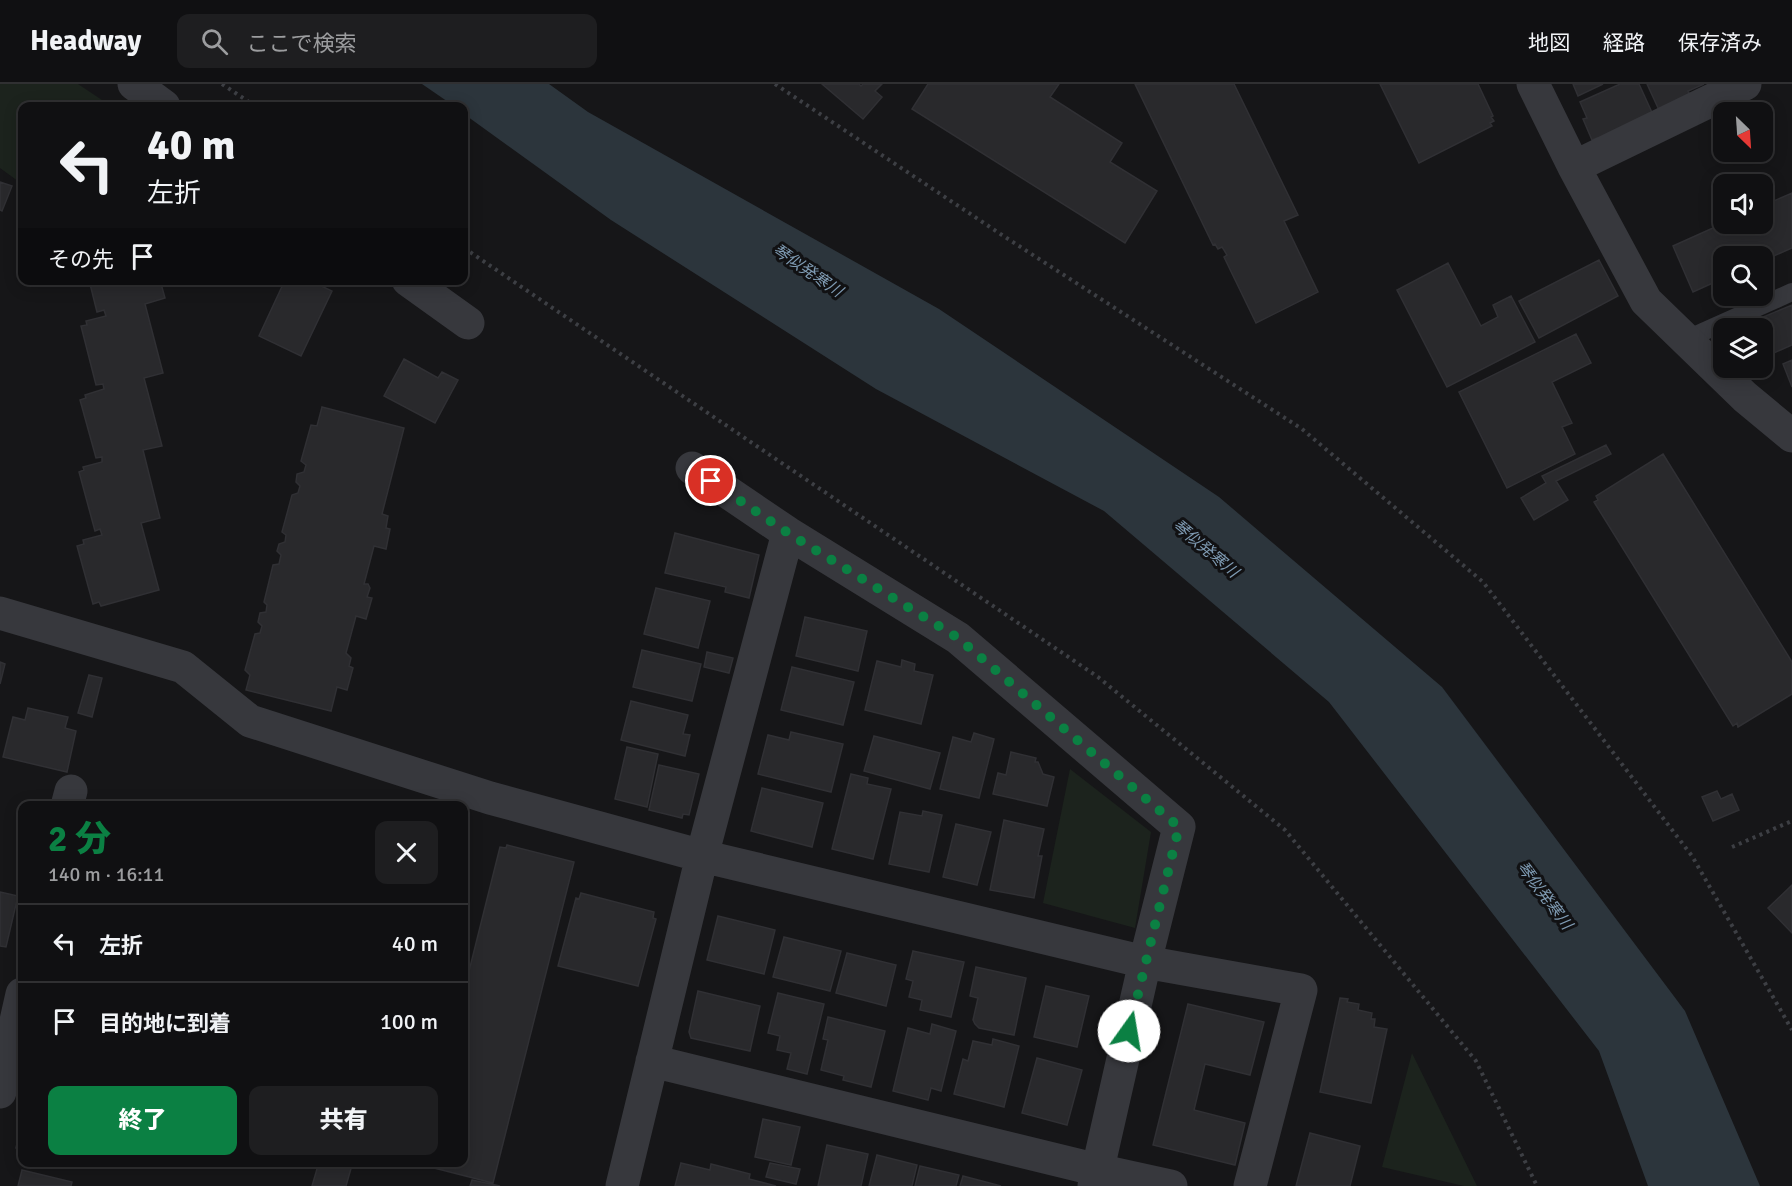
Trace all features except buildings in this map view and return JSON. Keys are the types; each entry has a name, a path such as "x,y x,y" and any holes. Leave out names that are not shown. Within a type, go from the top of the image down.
{"street":[{"path":"134,84 159,102"},
{"path":"1533,84 1646,301 1745,397 1792,436"},
{"path":"1574,166 1745,84"},
{"path":"415,285 468,323"},
{"path":"692,468 788,533 958,638 1179,827 1145,962 1096,1178"},
{"path":"622,1186 702,856 788,533"},
{"path":"0,613 183,667 250,721 490,798 702,856 1145,962 1301,990 1250,1186"},
{"path":"0,1092 4,1055 18,1008"},
{"path":"652,1061 1096,1178 1172,1186"}],"lane":[{"path":"1687,339 1792,292"}],"path":[{"path":"222,84 249,102"},
{"path":"775,84 1002,236 1302,429 1483,582 1692,856 1792,1030"},
{"path":"1732,847 1792,821"}],"shaded area":[{"path":"0,84 78,84 105,102 18,102 18,181 0,168"},
{"path":"1070,769 1151,832 1135,928 1043,903"},
{"path":"1412,1053 1477,1186 1464,1186 1382,1167"}],"water":[{"name":"琴似発寒川","path":"422,84 549,84 588,112 939,309 1219,497 1442,687 1685,1011 1760,1186 1648,1186 1599,1051 1329,702 1104,511 876,389 611,220 468,117 468,102 448,102"}],"route":[{"path":"711,481 788,533 958,638 1179,827 1129,1031"}]}
